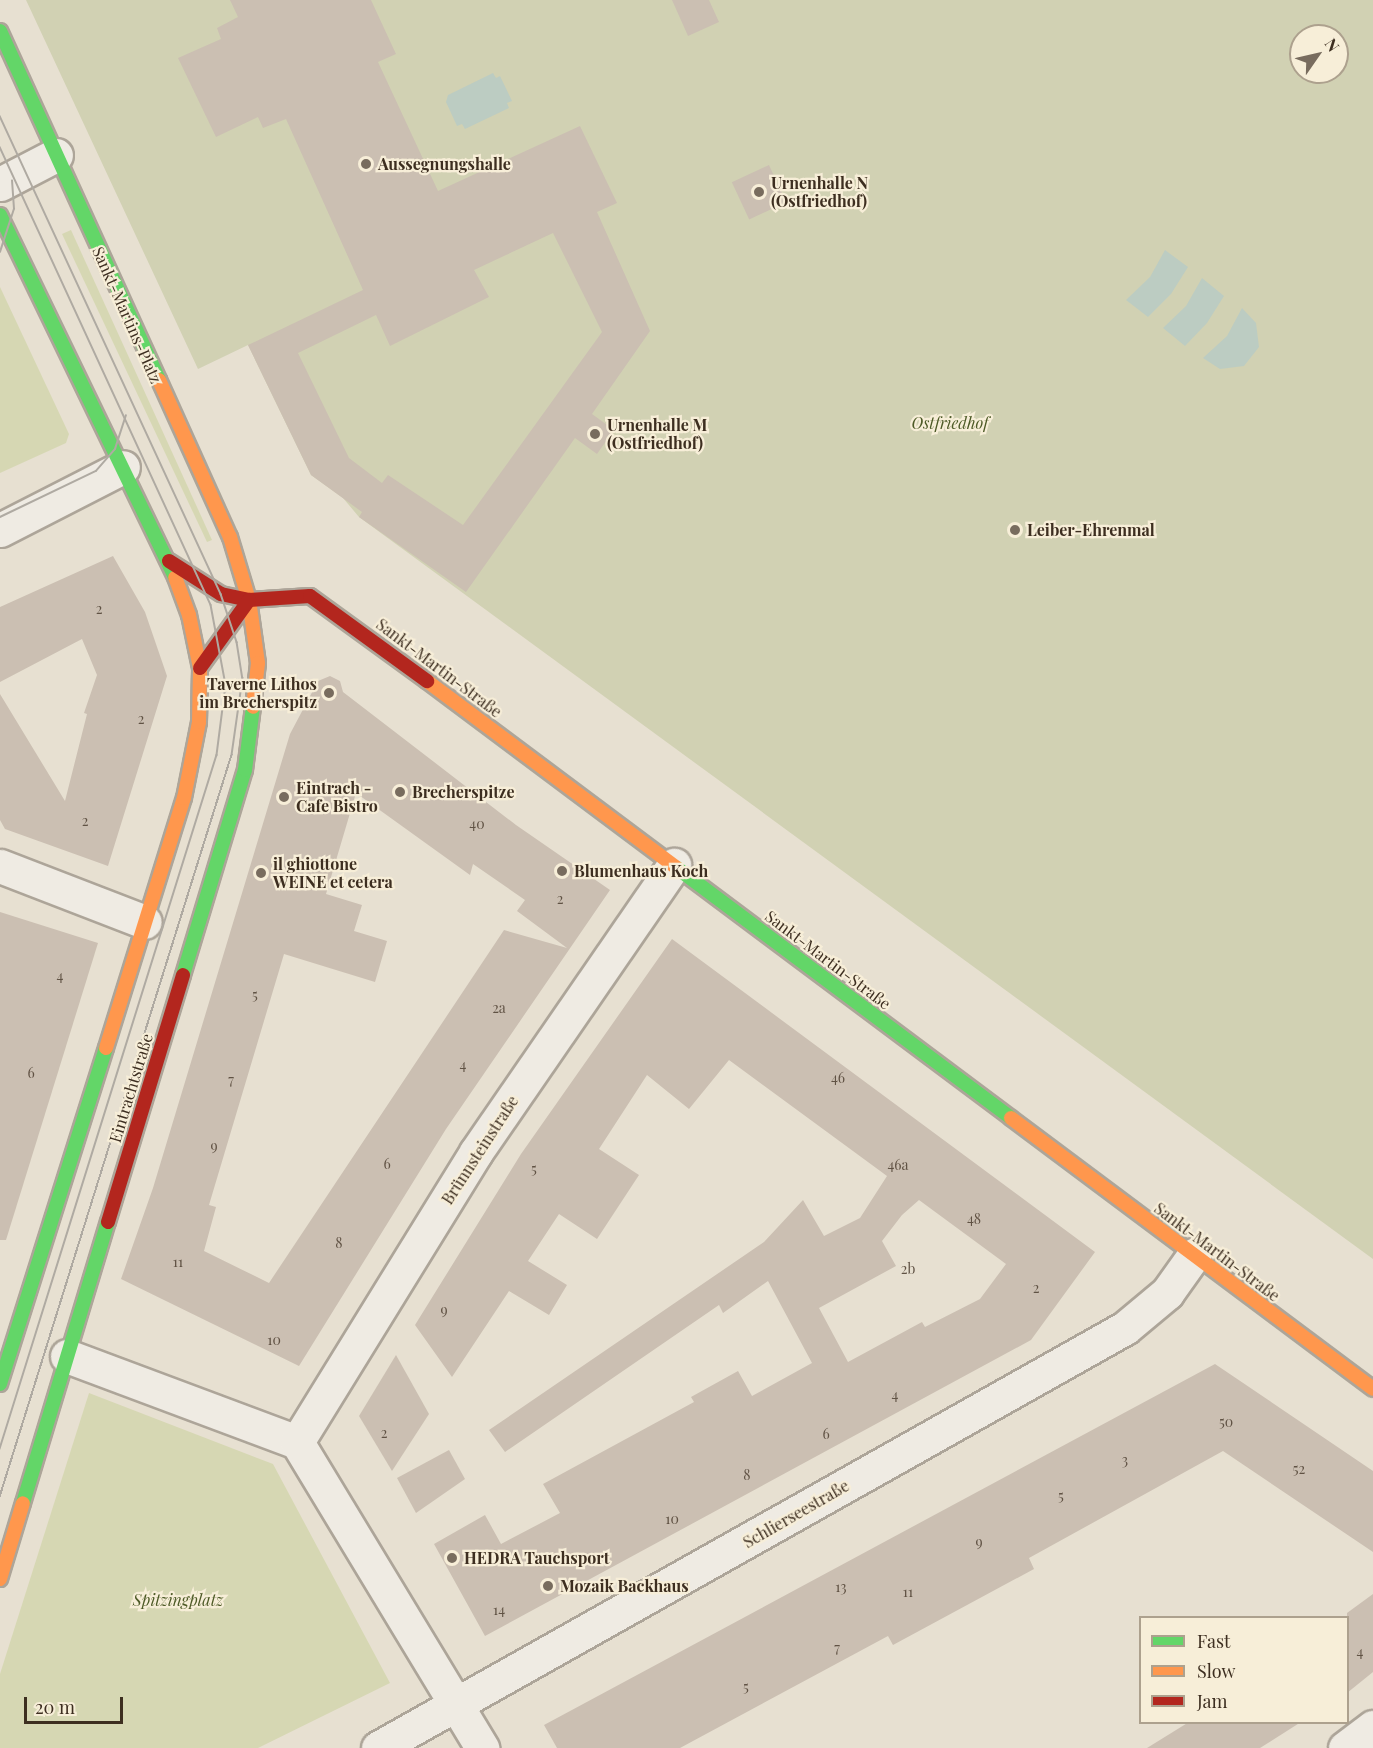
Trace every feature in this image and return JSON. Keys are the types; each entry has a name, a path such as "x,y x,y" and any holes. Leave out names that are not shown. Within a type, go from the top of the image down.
{"main road":[{"name":"Sankt-Martins-Platz","path":"0,31 230,537 249,600"},
{"path":"0,215 169,561 189,615 200,668 195,754 145,922 0,1384"},
{"name":"Sankt-Martin-Straße","path":"169,561 222,594 249,600 310,596 320,601 1373,1389"},
{"path":"200,668 249,600"},
{"name":"Eintrachtstraße","path":"0,1579 245,770 258,663 249,600"}],"street":[{"path":"0,184 56,155"},
{"path":"0,530 123,467"},
{"name":"Brünnsteinstraße","path":"297,1442 476,1152 674,865"},
{"path":"0,866 145,922"},
{"name":"Schlierseestraße","path":"378,1748 457,1706 1125,1328 1167,1293 1194,1255"},
{"path":"67,1356 297,1442 482,1748"},
{"path":"1345,1748 1373,1727"}],"green space":[{"name":"Ostfriedhof","path":"26,0 1373,0 1373,1259 359,517 343,498 311,475 248,345 198,369"},
{"path":"71,230 212,540 207,542 62,234"},
{"path":"0,287 69,434 66,443 0,473"},
{"name":"Spitzingplatz","path":"89,1393 273,1464 390,1683 258,1748 0,1748 0,1674"}],"shaded area":[{"path":"493,73 496,78 500,76 512,101 507,103 509,108 465,129 462,124 457,126 446,102 448,95"},
{"path":"1165,250 1188,267 1171,294 1148,317 1126,300 1150,277"},
{"path":"1202,278 1224,296 1207,323 1185,346 1163,328 1186,306"},
{"path":"1242,308 1256,323 1259,347 1244,366 1220,369 1203,358 1227,336"}],"building":[{"name":"Aussegnungshalle","path":"230,0 371,0 396,54 378,62 438,191 580,126 617,203 597,212 650,331 592,414 614,430 597,454 575,438 466,592 359,517 362,512 311,475 248,345 363,290 286,119 263,128 258,117 216,137 178,58 221,39 217,28 238,17","holes":["553,233 602,332 463,525 388,475 382,483 349,458 298,353 376,315 390,346 489,297 474,270"]},
{"path":"672,0 709,0 719,22 688,36"},
{"name":"Urnenhalle N (Ostfriedhof)","path":"769,165 786,202 749,219 732,182"},
{"path":"113,556 145,612 167,676 108,866 5,829 0,820 0,694 65,801 87,714 84,713 97,675 82,639 0,682 0,607"},
{"path":"330,676 340,681 343,692 516,825 610,890 446,1129 299,1366 121,1279 153,1188 290,734 318,681","holes":["356,793 470,875 473,864 525,900 517,911 567,948 504,930 269,1283 204,1251 216,1207 209,1205 284,954 375,982 387,941 354,931 362,905 326,894"]},
{"path":"0,912 98,943 6,1240 0,1240"},
{"path":"672,939 1095,1252 1031,1340 485,1636 434,1544 485,1515 501,1544 560,1513 543,1484 694,1402 691,1397 738,1371 752,1396 812,1363 768,1281 723,1313 719,1305 505,1452 489,1430 764,1242 803,1200 824,1236 860,1218 887,1176 729,1060 689,1109 647,1075 599,1149 639,1175 597,1239 559,1214 528,1261 567,1285 549,1315 509,1291 452,1377 415,1325 521,1154","holes":["919,1200 1006,1264 980,1299 925,1327 922,1322 848,1362 819,1308 896,1266 882,1241 902,1215"]},
{"path":"396,1355 429,1414 392,1471 359,1416"},
{"path":"1215,1364 1373,1471 1373,1552 1223,1451 1029,1558 1034,1569 893,1645 888,1636 680,1748 557,1748 544,1725"},
{"path":"449,1450 465,1479 416,1513 397,1478"},
{"path":"1373,1594 1373,1672 1349,1691 1349,1616 1347,1613"},
{"path":"1186,1724 1298,1724 1260,1748 1147,1748"}],"tram line":[{"path":"0,116 221,594 237,642 243,678 232,755 0,1497"},
{"path":"0,147 211,605 226,685 217,755 0,1449"},
{"path":"0,252 14,209 12,181"},
{"path":"0,517 96,471 115,449 126,416"}],"traffic: fast":[{"path":"0,31 159,380"},
{"path":"0,215 175,577"},
{"path":"183,975 245,770 253,707"},
{"path":"677,868 1011,1118"},
{"path":"0,1384 106,1048"},
{"path":"23,1503 108,1222"}],"traffic: slow":[{"path":"159,380 230,537 249,600 258,663 253,707"},
{"path":"106,1048 184,798 199,722 200,668 189,615 175,577"},
{"path":"427,681 677,868"},
{"path":"1011,1118 1373,1389"},
{"path":"0,1579 23,1503"}],"traffic: jam":[{"path":"169,561 221,594 249,600 310,596 427,681"},
{"path":"200,668 249,600"},
{"path":"108,1222 183,975"}],"place":[{"name":"Aussegnungshalle","path":"366,164"},
{"name":"Urnenhalle N (Ostfriedhof)","path":"759,192"},
{"name":"Urnenhalle M (Ostfriedhof)","path":"595,434"},
{"name":"Leiber-Ehrenmal","path":"1015,530"},
{"name":"Taverne Lithos im Brecherspitz","path":"329,693"},
{"name":"Brecherspitze","path":"400,792"},
{"name":"Eintrach - Cafe Bistro","path":"284,797"},
{"name":"Blumenhaus Koch","path":"562,871"},
{"name":"il ghiottone WEINE et cetera","path":"261,873"},
{"name":"HEDRA Tauchsport","path":"452,1558"},
{"name":"Mozaik Backhaus","path":"548,1586"}]}
